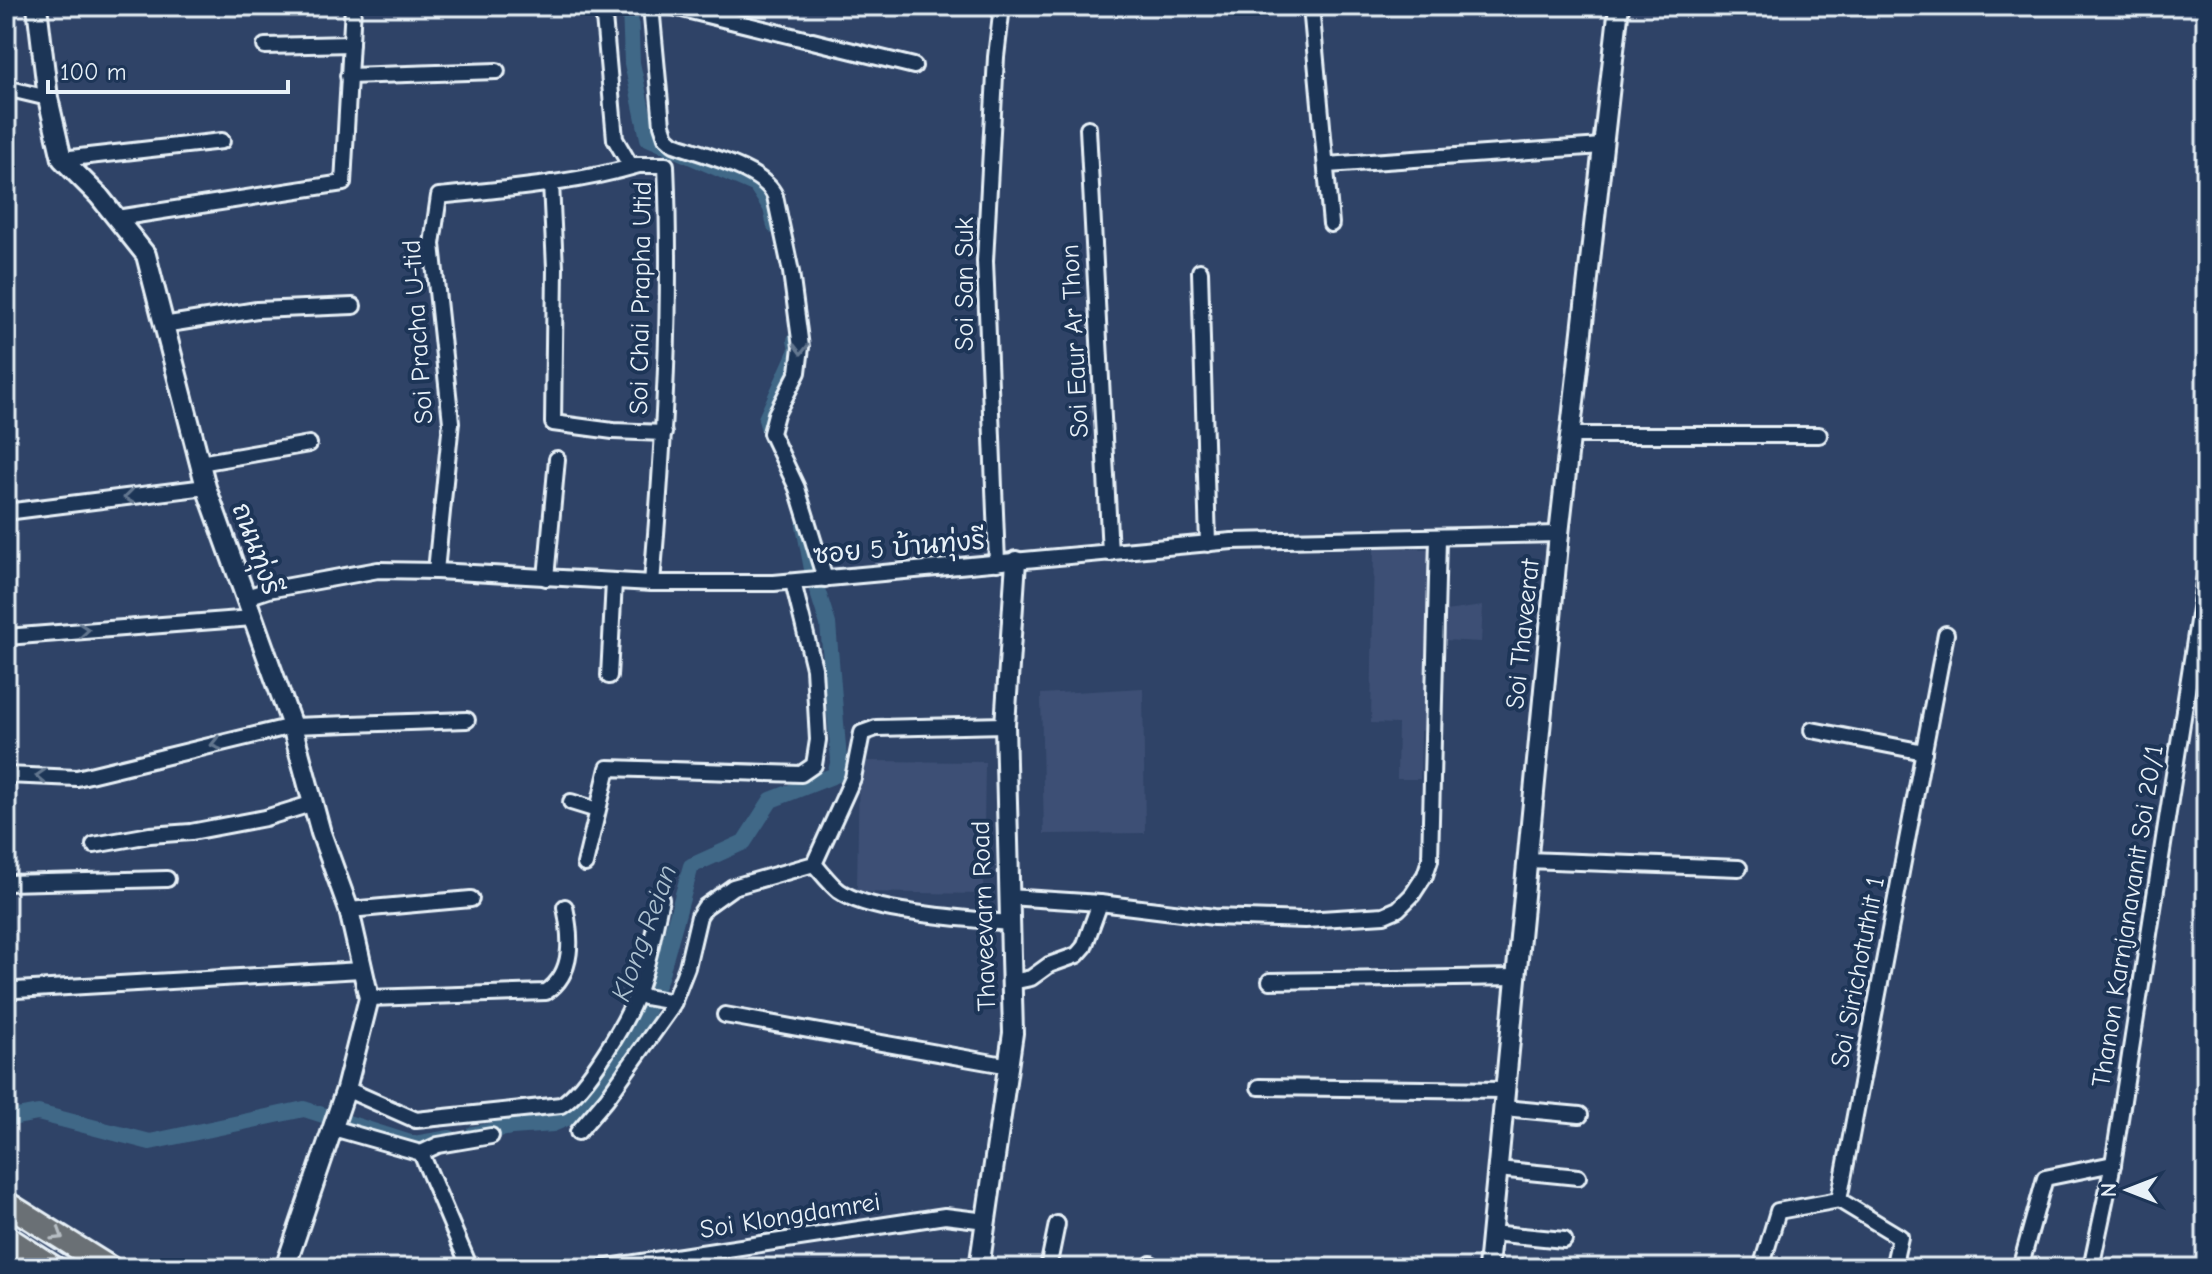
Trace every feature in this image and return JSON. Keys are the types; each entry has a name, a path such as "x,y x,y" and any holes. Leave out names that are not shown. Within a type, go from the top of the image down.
{"main road":[{"path":"6,1203 110,1268"},
{"path":"6,1237 54,1268"}],"street":[{"path":"37,6 48,98 62,159 222,141"},
{"path":"117,218 343,183 353,6"},
{"name":"Soi Chai Prapha Utid","path":"603,6 615,139 630,165 666,165 669,309 664,433 652,583"},
{"path":"651,6 664,131 674,144 751,173 772,189 801,327 801,360 776,414 771,433 797,488 825,579"},
{"path":"670,6 914,66"},
{"name":"Soi San Suk","path":"997,563 985,261 996,57 1002,6"},
{"path":"1311,6 1331,224"},
{"name":"Soi Thaveerat","path":"1488,1268 1559,534 1619,6"},
{"path":"265,46 351,44"},
{"path":"348,76 497,71"},
{"path":"6,88 48,98"},
{"name":"Soi Eaur Ar Thon","path":"1088,128 1110,553"},
{"path":"1327,165 1602,146"},
{"name":"ถนนทุ่งรี","path":"62,159 117,218 146,255 206,487 292,726 321,833 349,910 369,998"},
{"name":"Soi Pracha U-tid","path":"436,571 451,422 432,244 439,196 551,183 609,174 639,165"},
{"path":"551,183 555,268 553,423 613,431 664,433"},
{"path":"1200,271 1208,544"},
{"path":"163,325 257,310 353,306"},
{"path":"1570,435 1819,435"},
{"path":"200,463 309,444"},
{"path":"546,578 557,459"},
{"path":"6,512 206,487"},
{"name":"ซอย 5 บ้านทุ่งรี","path":"247,597 268,590 378,570 614,582 793,582 1232,541 1559,534"},
{"path":"1008,897 1100,903 1214,917 1305,920 1384,915 1398,909 1412,895 1425,875 1430,860 1438,538"},
{"name":"Thaveevarn Road","path":"979,1268 1013,1033 1005,725 1016,561"},
{"name":"Thanon Karnjanavanit Soi 20/1","path":"2091,1268 2113,1164 2206,570"},
{"path":"609,676 614,582"},
{"path":"585,864 608,768 801,774 812,767 818,740 814,668 793,582"},
{"path":"6,637 253,618"},
{"name":"Soi Sirichotuthit 1","path":"1839,1200 1946,634"},
{"path":"6,775 77,778 292,726 467,720"},
{"path":"578,1132 607,1098 669,1002 687,967 699,916 705,907 733,887 814,864 853,778 862,733 876,728 1005,725"},
{"path":"1812,730 1924,752"},
{"path":"571,802 597,810"},
{"path":"94,845 265,818 314,803"},
{"path":"1527,860 1739,868"},
{"path":"814,864 840,892 859,901 883,908 1009,923"},
{"path":"6,883 167,879"},
{"path":"349,910 471,899"},
{"path":"343,1097 416,1120 555,1107 569,1100 641,995 661,899"},
{"path":"1012,982 1031,978 1049,965 1077,955 1084,947 1100,903"},
{"path":"285,1268 343,1097 369,998 546,992 558,982 571,946 565,907"},
{"path":"16,990 361,970"},
{"path":"1270,981 1516,977"},
{"path":"641,995 669,1002"},
{"path":"725,1015 1010,1066"},
{"path":"1259,1087 1505,1099 1580,1115"},
{"path":"333,1128 421,1153 438,1145 491,1136"},
{"path":"421,1153 470,1268"},
{"path":"2020,1268 2045,1178 2113,1164"},
{"path":"1498,1169 1578,1177"},
{"path":"1761,1268 1778,1211 1839,1200 1900,1237 1893,1268"},
{"name":"Soi Klongdamrei","path":"602,1268 945,1216 986,1221"},
{"path":"1048,1268 1057,1224"},
{"path":"1491,1233 1564,1240"}],"shaded area":[{"path":"1374,548 1433,549 1430,728 1421,731 1420,779 1397,779 1398,724 1371,723"},
{"path":"1483,606 1481,642 1444,640 1445,611"},
{"path":"1143,688 1145,833 1044,834 1041,694"},
{"path":"859,761 985,762 983,894 857,892"}],"waterway":[{"name":"Klong Reian","path":"630,6 632,63 648,138 756,185 771,208 775,226"},
{"name":"Klong Reian","path":"772,441 766,419 797,350 795,340"},
{"name":"Klong Reian","path":"473,1134 553,1124 574,1115 645,1015 660,977 691,866 744,842 771,800 835,775 839,760 828,624 814,580 804,526"},
{"name":"Klong Reian","path":"6,1119 38,1113 150,1142 304,1109 414,1144 450,1138"}]}
